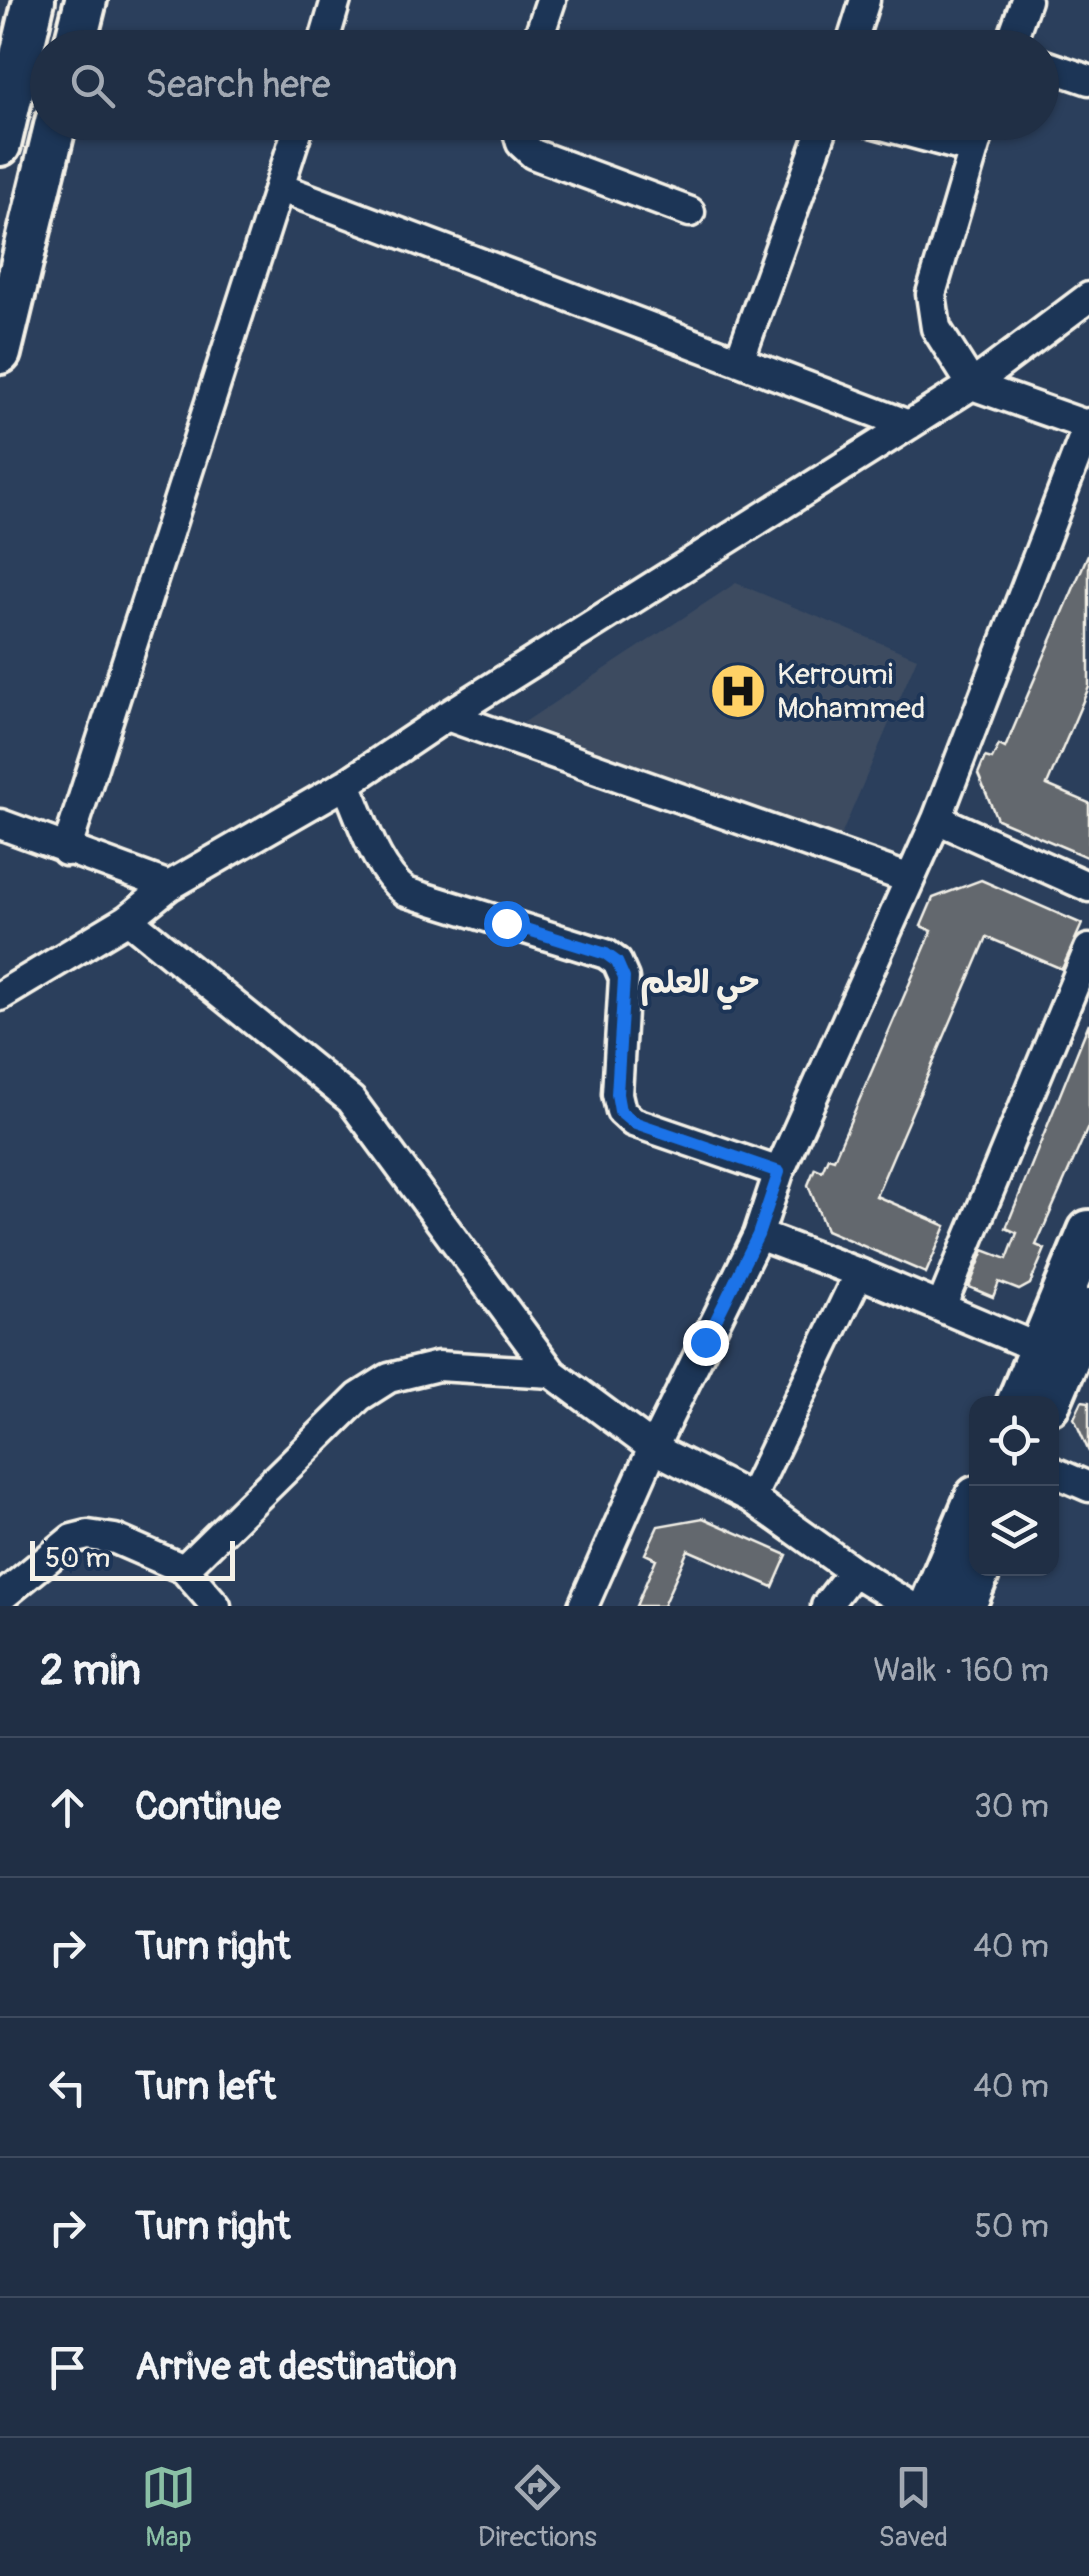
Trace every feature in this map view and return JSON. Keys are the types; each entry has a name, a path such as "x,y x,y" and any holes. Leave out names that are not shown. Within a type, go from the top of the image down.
{"street":[{"path":"0,145 34,0"},
{"path":"78,30 86,0"},
{"path":"327,30 336,0"},
{"path":"541,30 551,0"},
{"path":"855,30 864,0"},
{"path":"1016,30 1026,0"},
{"path":"1059,70 1089,80"},
{"path":"0,353 9,273 50,140"},
{"path":"66,851 295,140"},
{"path":"520,140 533,154 690,212"},
{"path":"739,361 819,140"},
{"path":"583,1606 652,1448 758,1235 779,1172 937,819 1088,425 972,384 936,328 931,294 976,140"},
{"path":"281,188 909,425"},
{"path":"0,996 128,919 169,886 346,784 447,716 909,425 1089,298"},
{"path":"447,716 910,879"},
{"path":"346,784 383,866 392,882 406,892 606,954 617,962 624,978 617,1094 620,1111 633,1122 779,1172"},
{"path":"937,819 1089,887"},
{"path":"0,824 169,886"},
{"path":"128,919 351,1100 552,1373 652,1448 750,1498 910,1606"},
{"path":"941,1307 1089,950"},
{"path":"1019,1396 1089,1231"},
{"path":"758,1235 1040,1349"},
{"path":"750,1498 859,1273"},
{"path":"1052,1396 1089,1310"},
{"path":"184,1568 360,1398 389,1378 438,1366 552,1373"},
{"path":"1059,1474 1089,1488"},
{"path":"930,1606 969,1514"},
{"path":"0,1598 72,1538 88,1535 115,1539 184,1568 216,1606"},
{"path":"826,1606 853,1571"},
{"path":"965,1606 977,1576"}],"shaded area":[{"name":"Kerroumi Mohammed","path":"736,583 917,658 840,838 523,723"}],"building":[{"path":"1089,552 1089,687 1047,785 1089,803 1089,858 997,819 978,774 985,757 992,759 999,745 1005,748"},
{"path":"981,880 1082,924 1062,969 987,937 876,1196 946,1226 926,1273 826,1230 808,1185 815,1168 822,1171 828,1157 834,1159 932,931 921,926 933,898"},
{"path":"1089,1023 1089,1125 1036,1245 1045,1249 1030,1284 1019,1290 999,1282 993,1297 969,1287 984,1250 1007,1259 1017,1233 1006,1228"},
{"path":"1082,1401 1089,1402 1089,1452 1074,1418"},
{"path":"703,1518 787,1555 773,1587 688,1550 663,1606 636,1606 656,1559 645,1554 658,1526"}],"place":[{"name":"Kerroumi Mohammed","path":"738,691"}],"district":[{"name":"حي العلم","path":"700,983"}],"route":[{"path":"506,923 606,954 617,962 624,978 617,1094 620,1111 633,1122 779,1172 758,1235 705,1342"}]}
